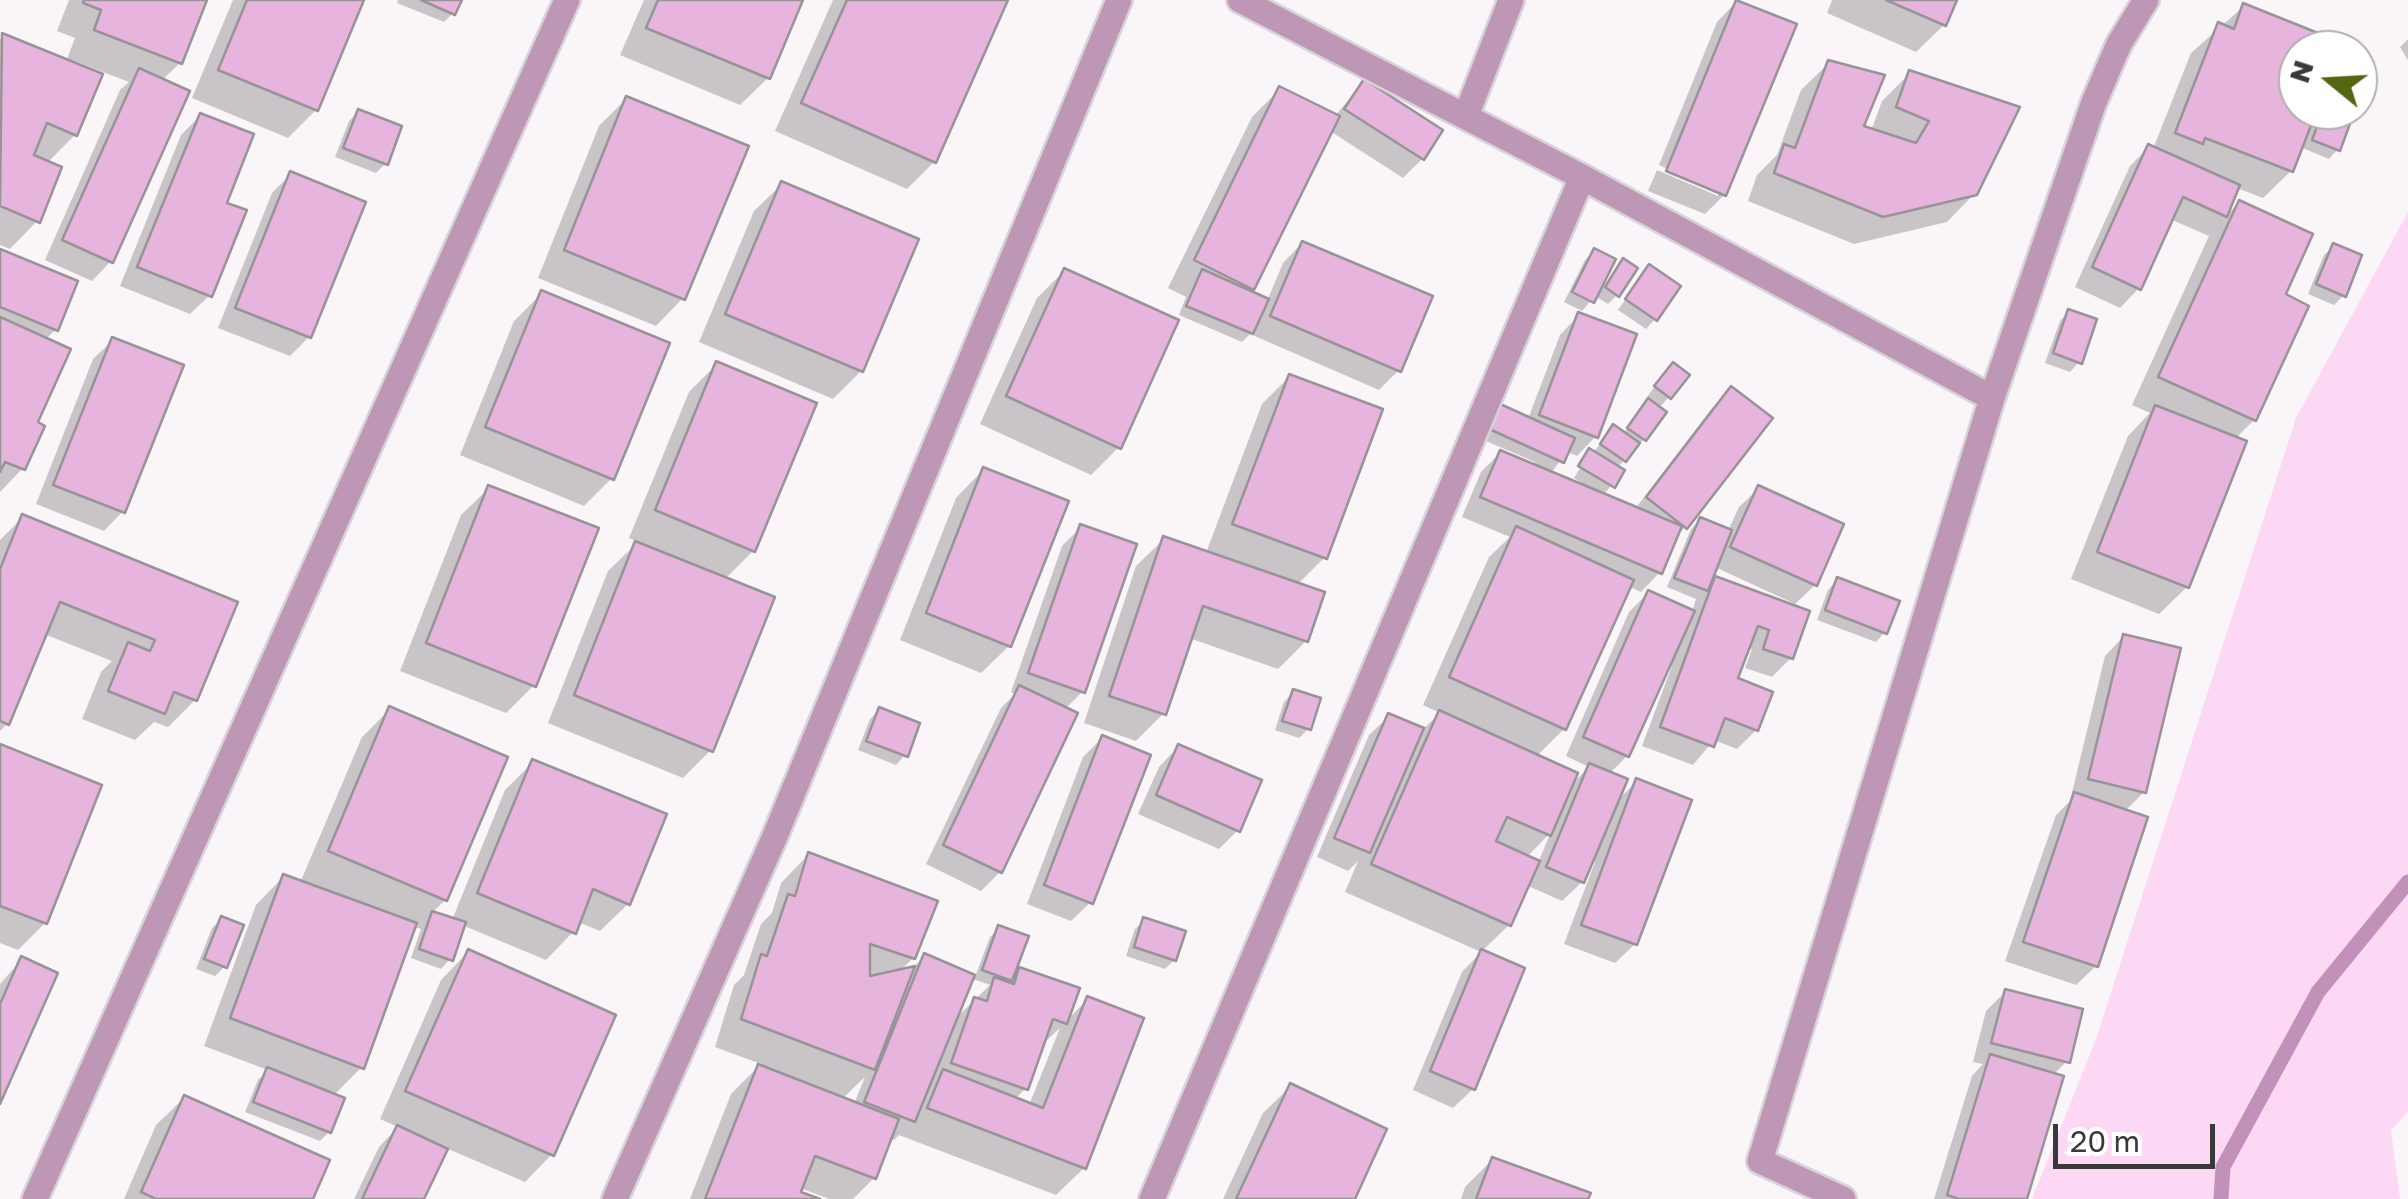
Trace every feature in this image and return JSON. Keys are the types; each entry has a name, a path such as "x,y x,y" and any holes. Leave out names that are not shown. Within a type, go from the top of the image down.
{"street":[{"path":"35,1199 567,0"},
{"path":"615,1199 775,836 1119,0"},
{"path":"1240,0 1582,177 1992,398"},
{"path":"1466,116 1511,0"},
{"path":"1843,1199 1760,1161 1992,398 2094,102 2118,44 2146,0"},
{"path":"1152,1199 1582,177"}],"shaded area":[{"path":"2408,212 2408,1112 2391,1130 2400,1199 2032,1199 2096,1039 2296,418"}],"building":[{"path":"207,0 182,64 94,30 101,10 83,3"},
{"path":"247,0 364,0 318,111 218,70"},
{"path":"421,0 462,0 455,15"},
{"path":"658,0 803,0 770,79 646,28"},
{"path":"847,0 1008,0 936,163 801,103"},
{"path":"1736,0 1797,24 1726,196 1666,171"},
{"path":"1886,0 1957,0 1946,26"},
{"path":"2243,3 2310,30 2278,30 2278,130 2309,130 2293,172 2205,138 2203,144 2175,133 2218,22 2234,29"},
{"path":"2,33 103,74 77,136 47,123 34,155 62,167 40,223 0,206"},
{"path":"1828,60 1885,75 1864,126 1916,143 1929,121 1896,107 1909,70 2020,107 1977,195 1883,217 1774,173 1784,144 1795,148"},
{"path":"139,68 190,91 113,263 62,240"},
{"path":"1364,79 1443,130 1424,160 1344,109"},
{"path":"1279,86 1340,116 1254,290 1194,260"},
{"path":"626,96 749,146 685,300 564,250"},
{"path":"358,109 402,126 388,165 343,148"},
{"path":"200,113 254,134 227,203 247,210 212,297 137,267"},
{"path":"2316,130 2348,130 2340,151 2312,140"},
{"path":"2148,144 2240,185 2227,217 2183,197 2141,290 2092,267"},
{"path":"290,171 366,202 311,338 235,308"},
{"path":"781,181 919,239 863,372 725,314"},
{"path":"2239,200 2313,234 2286,294 2309,306 2256,421 2158,377"},
{"path":"1302,241 1433,296 1401,372 1270,316"},
{"path":"2333,243 2362,255 2346,297 2316,284"},
{"path":"1594,248 1616,259 1594,303 1572,292"},
{"path":"0,249 78,281 58,331 0,307"},
{"path":"1623,258 1638,268 1619,297 1605,287"},
{"path":"1649,264 1681,286 1657,321 1625,299"},
{"path":"1064,268 1179,320 1121,449 1006,396"},
{"path":"1202,269 1269,299 1253,334 1186,306"},
{"path":"541,290 670,343 614,480 485,427"},
{"path":"2068,309 2097,319 2082,364 2053,353"},
{"path":"1578,312 1637,334 1598,438 1539,415"},
{"path":"0,317 71,349 38,422 45,426 25,470 5,462 0,472"},
{"path":"112,337 184,365 125,513 53,485"},
{"path":"716,361 817,403 755,552 655,510"},
{"path":"1673,362 1690,375 1671,399 1654,386"},
{"path":"1289,374 1383,409 1327,559 1232,524"},
{"path":"1731,386 1773,418 1687,529 1646,497"},
{"path":"1648,398 1667,412 1646,441 1627,428"},
{"path":"1498,403 1575,438 1564,463 1487,428"},
{"path":"2155,405 2247,441 2189,588 2097,552"},
{"path":"1613,424 1640,443 1626,462 1600,444"},
{"path":"1589,448 1625,470 1615,488 1578,466"},
{"path":"1500,450 1682,526 1662,574 1480,497"},
{"path":"983,467 1069,501 1011,647 926,613"},
{"path":"488,485 599,528 536,687 426,643"},
{"path":"1758,485 1844,524 1817,586 1730,547"},
{"path":"22,514 238,602 197,701 174,692 165,714 108,691 128,642 150,651 155,640 60,602 9,725 0,721 0,569"},
{"path":"1700,517 1732,530 1708,591 1674,578"},
{"path":"1080,524 1137,544 1085,693 1028,673"},
{"path":"1516,526 1634,580 1566,730 1449,677"},
{"path":"1163,536 1325,592 1308,642 1203,606 1166,715 1109,696"},
{"path":"635,541 775,597 713,752 574,695"},
{"path":"1715,576 1810,611 1793,659 1763,649 1769,630 1758,626 1738,678 1773,692 1758,731 1725,718 1714,747 1660,727"},
{"path":"1837,577 1900,601 1887,634 1825,610"},
{"path":"1648,590 1695,611 1629,757 1583,737"},
{"path":"2123,634 2181,648 2146,793 2088,779"},
{"path":"1019,685 1078,713 1002,873 943,845"},
{"path":"1293,689 1321,698 1311,730 1282,721"},
{"path":"389,706 508,757 447,901 328,851"},
{"path":"879,707 920,723 908,757 866,741"},
{"path":"1439,710 1578,773 1551,836 1507,817 1496,841 1540,861 1511,926 1371,864"},
{"path":"1388,713 1424,728 1370,853 1334,838"},
{"path":"1102,735 1151,755 1093,904 1044,885"},
{"path":"0,744 102,785 47,924 0,906"},
{"path":"1178,744 1262,780 1240,832 1156,795"},
{"path":"532,759 667,814 630,905 593,889 576,934 477,893"},
{"path":"1589,763 1628,779 1584,883 1546,867"},
{"path":"1636,778 1692,800 1637,945 1581,925"},
{"path":"2074,792 2148,817 2098,967 2023,942"},
{"path":"808,852 938,901 915,959 870,944 870,976 915,966 875,1070 741,1019 761,954 767,956 788,894 795,896"},
{"path":"283,874 417,923 364,1069 230,1018"},
{"path":"432,911 466,922 453,961 419,949"},
{"path":"221,916 244,925 227,968 204,959"},
{"path":"1143,917 1186,931 1176,961 1134,947"},
{"path":"998,925 1029,936 1012,981 982,970"},
{"path":"468,949 616,1015 554,1156 405,1091"},
{"path":"1481,949 1525,968 1475,1090 1430,1071"},
{"path":"924,953 975,975 915,1122 864,1102"},
{"path":"21,956 58,973 0,1104 0,1004"},
{"path":"1019,967 1080,988 1067,1024 1053,1019 1028,1090 951,1063 974,997 987,1001 994,977 1014,984"},
{"path":"2005,989 2083,1009 2070,1063 1991,1043"},
{"path":"1087,996 1144,1018 1086,1169 927,1108 943,1069 1043,1108"},
{"path":"1990,1054 2064,1076 2027,1199 1959,1199 1947,1195"},
{"path":"758,1064 899,1119 876,1179 815,1156 801,1192 820,1199 705,1199"},
{"path":"267,1067 345,1098 331,1133 253,1102"},
{"path":"1290,1083 1387,1129 1355,1199 1236,1199"},
{"path":"184,1095 330,1160 313,1199 156,1199 141,1192"},
{"path":"397,1125 448,1149 424,1199 362,1199"},
{"path":"1492,1157 1591,1193 1588,1199 1476,1199"}],"waterway":[{"path":"2221,1199 2223,1167 2318,992 2408,882"}]}
